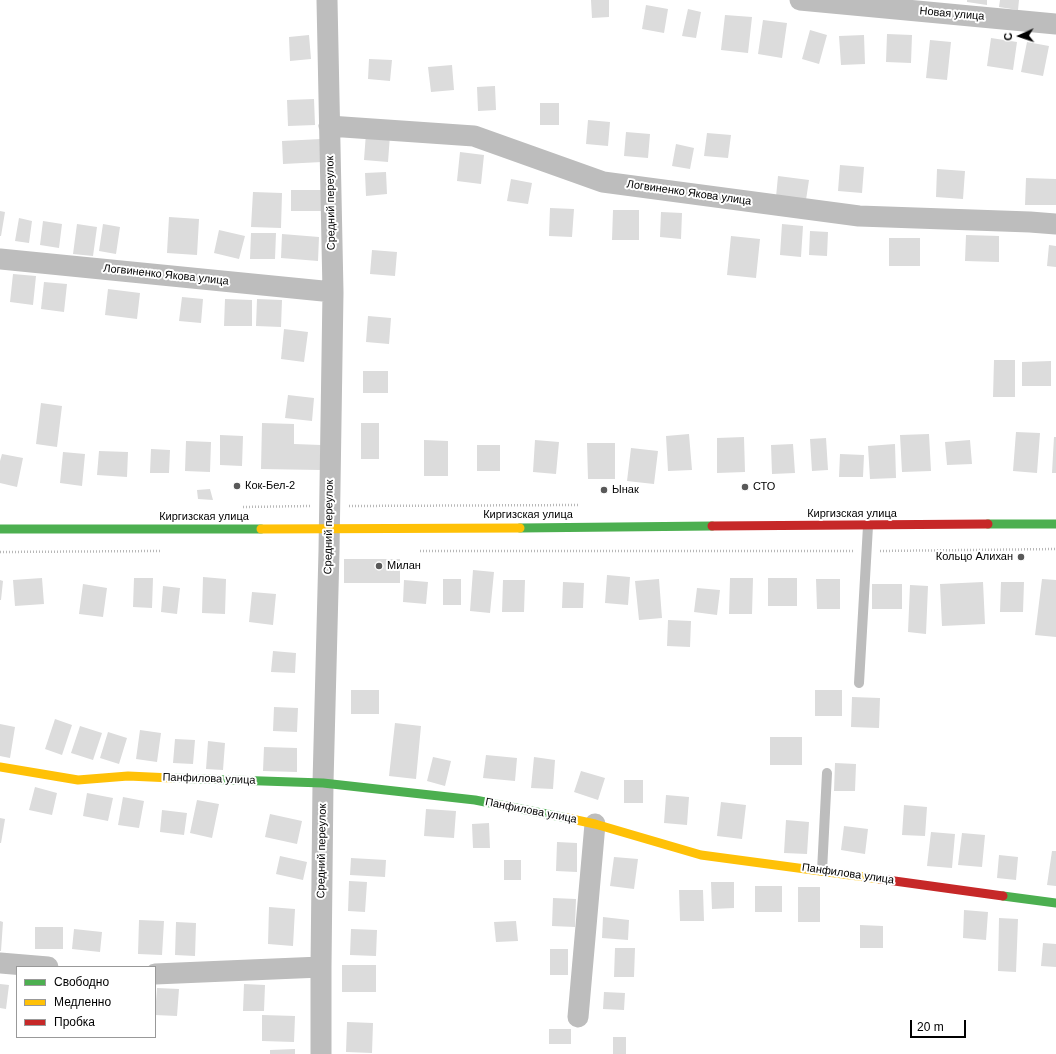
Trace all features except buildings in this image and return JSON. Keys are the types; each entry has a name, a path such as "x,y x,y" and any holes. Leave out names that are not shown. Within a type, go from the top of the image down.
{"street":[{"name":"Средний переулок","path":"321,1054 323,783 330,529 333,292 327,0"},
{"name":"Новая улица","path":"800,0 1056,24"},
{"name":"Логвиненко Якова улица","path":"329,126 474,136 603,182 610,183 859,216 1056,224"},
{"name":"Логвиненко Якова улица","path":"0,259 333,292"},
{"name":"Киргизская улица","path":"0,529 330,529 1056,524"},
{"name":"Панфилова улица","path":"0,767 78,780 128,776 323,783 475,800 595,824 701,854 1056,903"},
{"path":"578,1017 595,824"},
{"path":"0,963 36,966"},
{"path":"156,974 321,967"}],"lane":[{"path":"859,683 868,526"},
{"path":"822,871 827,773"}],"path":[{"path":"416,551 867,551 1056,549"},
{"path":"0,552 165,551"}],"traffic: fast":[{"path":"988,524 1056,524"},
{"path":"520,528 712,526"},
{"path":"0,529 261,529"},
{"path":"172,778 323,783 475,800 567,818"},
{"path":"1003,896 1056,903"}],"traffic: slow":[{"path":"261,529 520,528"},
{"path":"0,767 78,780 128,776 172,778"},
{"path":"567,818 595,824 701,855 880,879"}],"traffic: jam":[{"path":"712,526 988,524"},
{"path":"880,879 1003,896"}],"place":[{"name":"Кок-Бел-2","path":"237,486"},
{"name":"СТО","path":"745,487"},
{"name":"Ынак","path":"604,490"},
{"name":"Кольцо Алихан","path":"1021,557"},
{"name":"Милан","path":"379,566"}]}
